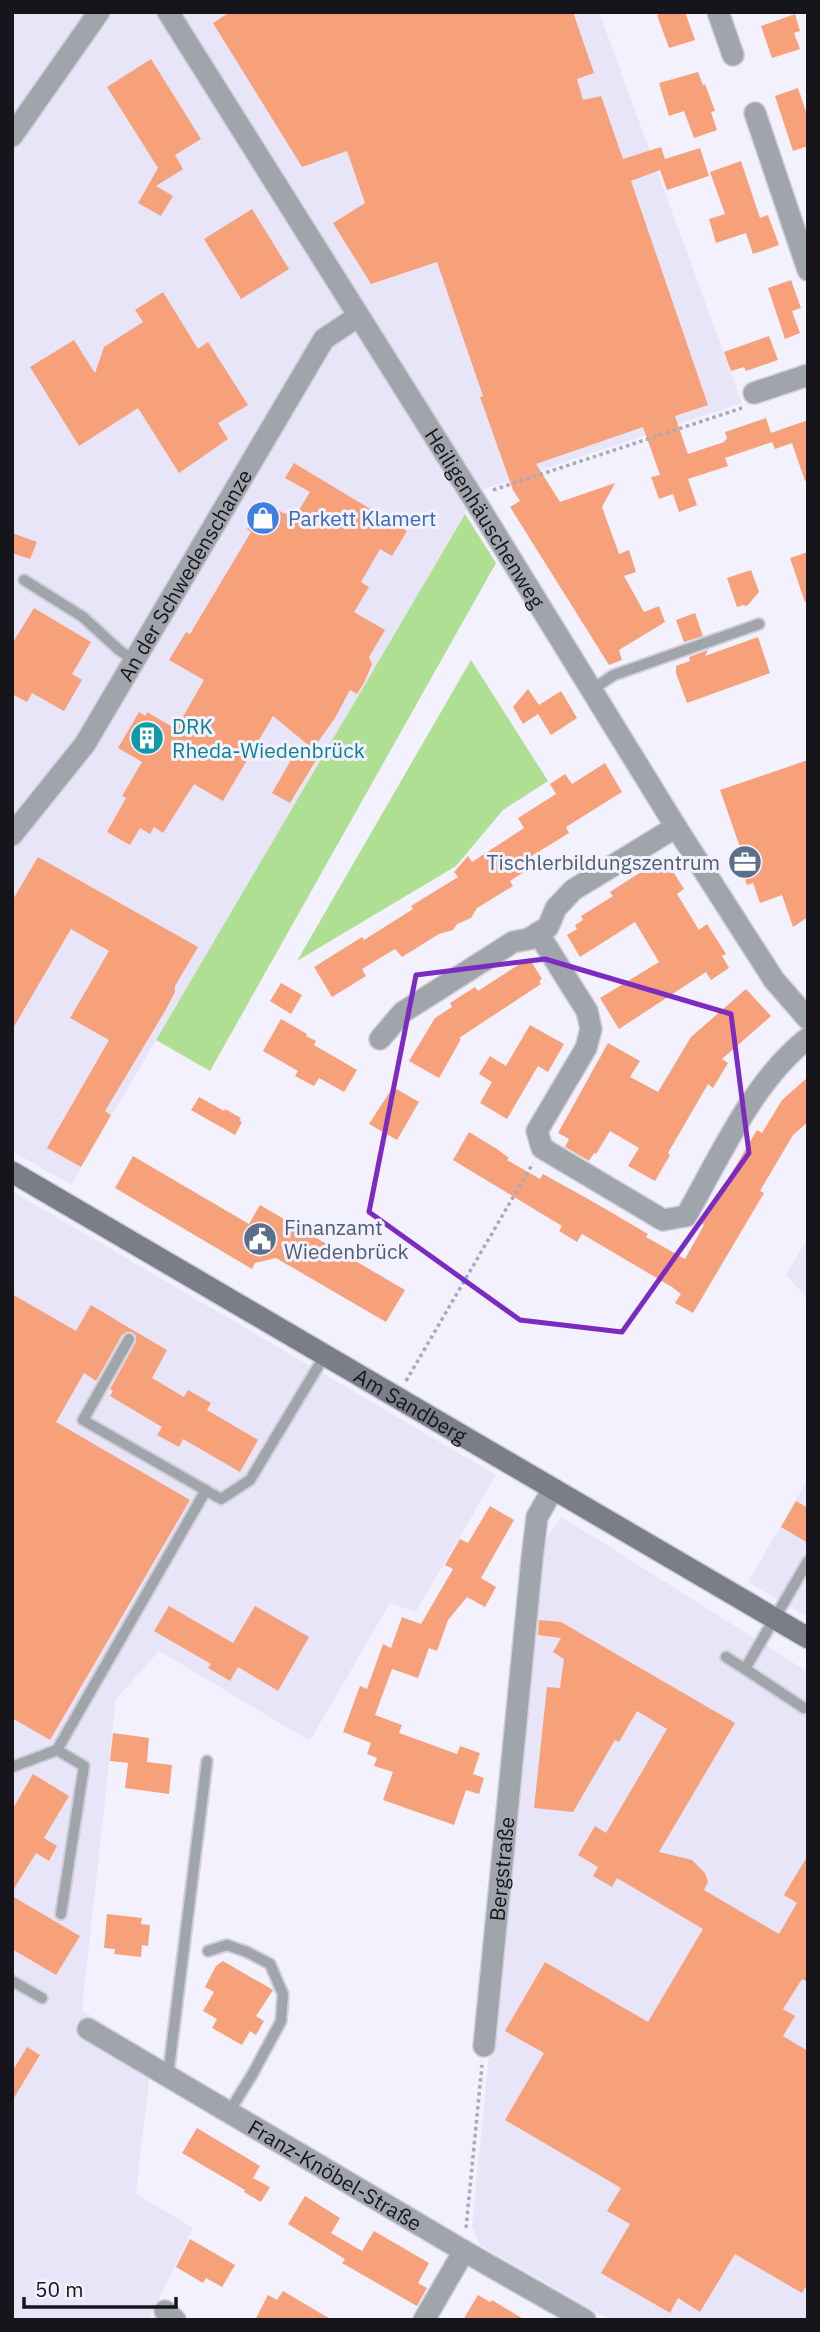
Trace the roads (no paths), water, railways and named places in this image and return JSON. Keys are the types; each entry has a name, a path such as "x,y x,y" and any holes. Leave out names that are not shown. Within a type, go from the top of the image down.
{"main road":[{"name":"Am Sandberg","path":"12,1172 808,1638"}],"street":[{"path":"12,136 99,12"},
{"name":"Heiligenhäuschenweg","path":"168,12 676,827 774,980 808,1019"},
{"path":"718,12 733,55"},
{"path":"755,113 808,270"},
{"name":"An der Schwedenschanze","path":"12,835 85,744 324,338 357,317"},
{"path":"754,393 808,375"},
{"path":"380,1039 403,1012 513,942 528,939 548,927 556,908 573,890 676,827"},
{"path":"538,933 587,1011 591,1029 586,1048 537,1132 542,1147 663,1220 686,1216 764,1081 787,1055 808,1038"},
{"name":"Bergstraße","path":"484,2046 537,1517 553,1489"},
{"name":"Franz-Knöbel-Straße","path":"88,2029 584,2320"},
{"path":"424,2320 464,2251"}],"lane":[{"path":"24,580 83,617 135,661"},
{"path":"591,690 614,675 759,624"},
{"path":"129,1339 83,1420 221,1499 250,1480 325,1355"},
{"path":"12,1767 57,1750 206,1490"},
{"path":"745,1670 808,1561"},
{"path":"726,1657 804,1708"},
{"path":"57,1750 84,1766 61,1914"},
{"path":"168,2076 207,1761"},
{"path":"208,1951 227,1945 247,1951 270,1964 283,1994 281,2021 229,2112"},
{"path":"12,1981 42,1998"}],"place":[{"name":"Parkett Klamert","path":"263,518"},
{"name":"DRK Rheda-Wiedenbrück","path":"147,738"},
{"name":"Tischlerbildungszentrum","path":"745,862"},
{"name":"Finanzamt Wiedenbrück","path":"260,1239"}]}
